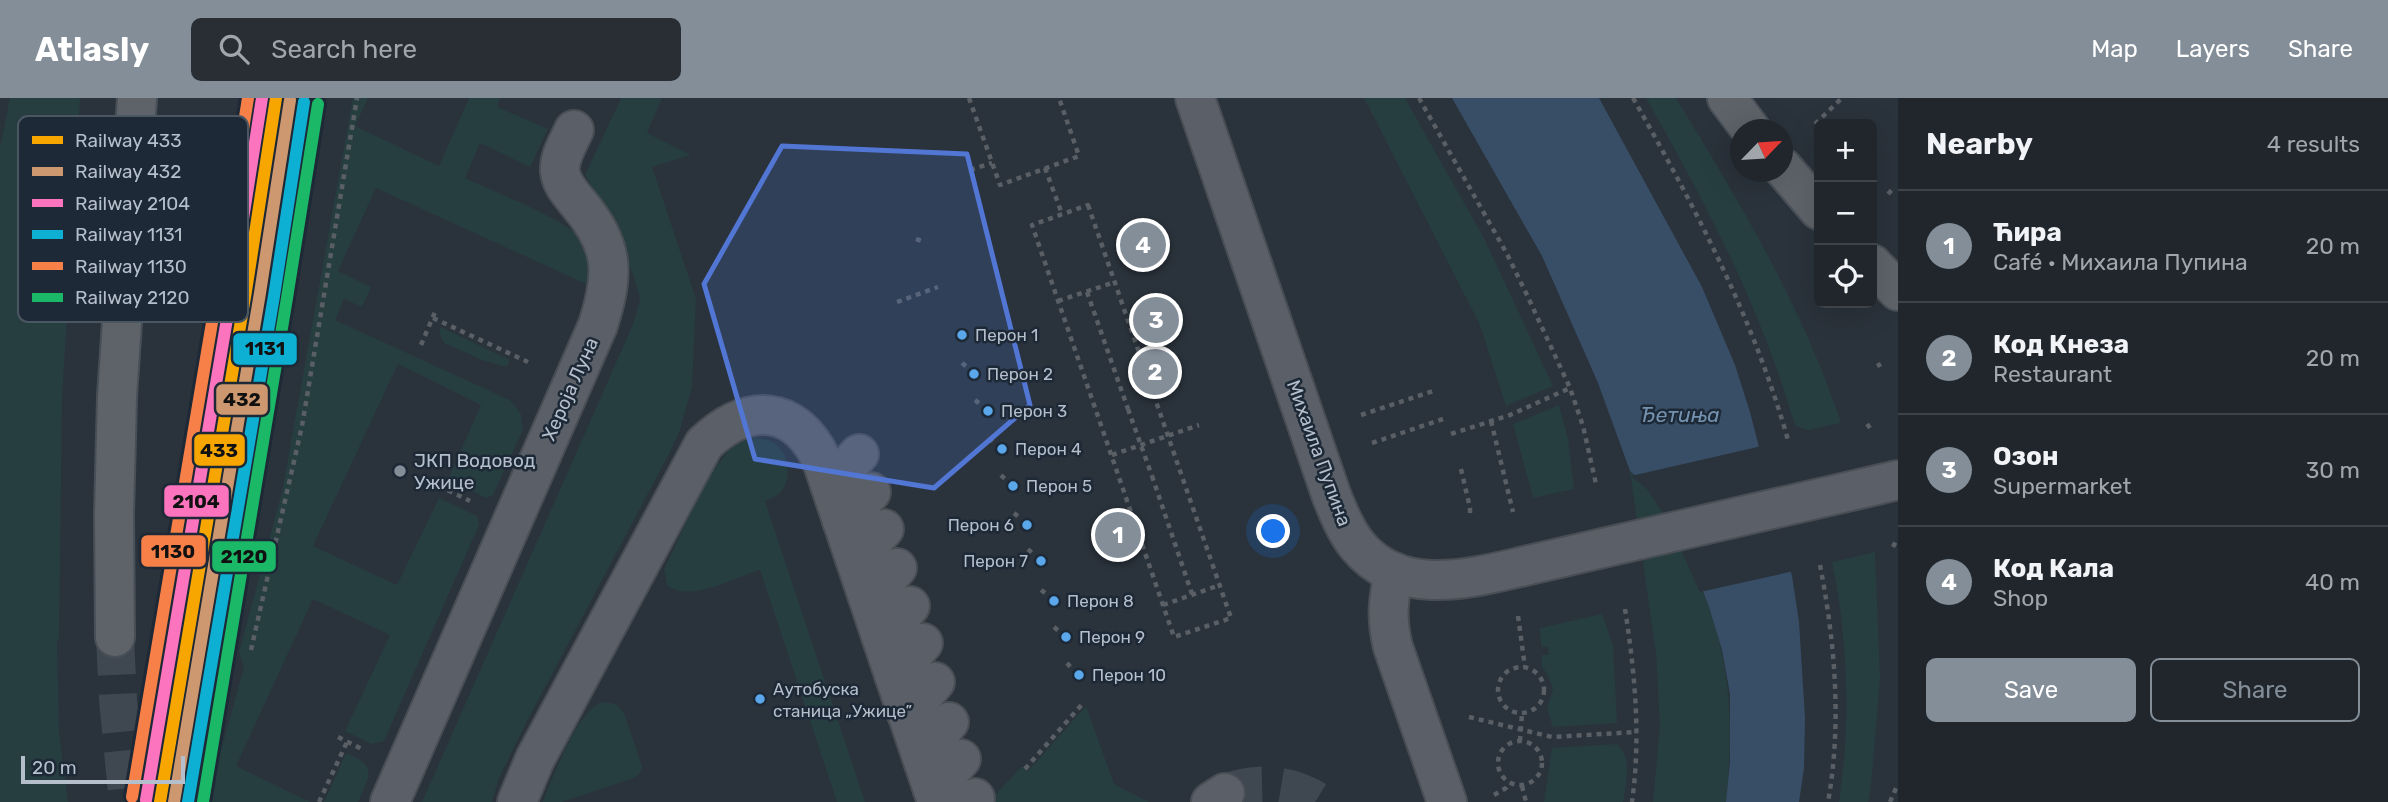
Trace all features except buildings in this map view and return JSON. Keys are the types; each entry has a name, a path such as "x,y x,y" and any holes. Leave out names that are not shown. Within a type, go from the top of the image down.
{"main road":[{"path":"136,116 137,98"},
{"path":"1727,98 1743,119"},
{"path":"1793,179 1814,203"},
{"path":"1877,269 1898,291"},
{"path":"116,637 114,515 122,322"}],"street":[{"name":"Михаила Пупина","path":"1195,98 1332,497 1358,546 1369,557 1394,572 1430,582 1476,578 1881,484"},
{"name":"Хероја Луна","path":"390,802 598,325 608,293 610,272 599,230 560,175 560,162 574,130"},
{"path":"517,802 535,759 704,444 716,433 743,417 760,415 789,421 808,436 816,447 935,796"},
{"path":"830,485 859,454"},
{"path":"842,521 871,492"},
{"path":"855,559 884,529"},
{"path":"869,599 897,568"},
{"path":"1394,572 1387,610 1391,639 1447,802"},
{"path":"882,638 909,606"},
{"path":"894,675 923,643"},
{"path":"907,714 935,682"},
{"path":"921,754 948,722"},
{"path":"935,796 961,759"}],"path":[{"path":"251,650 302,426 357,98"},
{"path":"969,98 1000,185 1079,156 1059,98"},
{"path":"1419,98 1507,254 1570,388 1583,426 1596,484"},
{"path":"1633,98 1724,268 1762,357 1788,440"},
{"path":"1820,119 1842,98"},
{"path":"970,170 992,163"},
{"path":"1045,168 1062,214"},
{"path":"1888,194 1893,189"},
{"path":"1088,205 1231,618 1174,637 1032,225 1062,214 1088,205"},
{"path":"916,239 922,242"},
{"path":"1058,302 1115,282"},
{"path":"897,302 938,286"},
{"path":"1087,292 1192,594"},
{"path":"421,345 434,315 513,355"},
{"path":"962,363 967,368"},
{"path":"1451,434 1510,415 1570,388"},
{"path":"1362,415 1436,390"},
{"path":"975,400 980,404"},
{"path":"1371,443 1446,418"},
{"path":"1491,421 1513,512"},
{"path":"1867,424 1873,432"},
{"path":"1112,455 1199,425"},
{"path":"1461,469 1470,518"},
{"path":"1001,475 1006,480"},
{"path":"439,486 467,500"},
{"path":"1014,513 1020,518"},
{"path":"1894,547 1897,539"},
{"path":"1028,550 1033,554"},
{"path":"1820,565 1831,630 1835,683 1833,753 1828,802"},
{"path":"1163,604 1220,585"},
{"path":"1041,590 1048,595"},
{"path":"1625,609 1634,673 1636,732 1632,802"},
{"path":"1518,619 1525,667"},
{"path":"1055,627 1060,632"},
{"path":"1067,663 1073,670"},
{"path":"1525,667 1536,673 1544,684 1544,697 1536,708 1522,713 1511,712 1499,697 1502,677 1512,669 1525,667"},
{"path":"1025,769 1084,702"},
{"path":"1520,741 1522,713"},
{"path":"1469,717 1552,737 1636,732"},
{"path":"338,737 356,746"},
{"path":"1520,741 1535,748 1541,756 1541,762 1536,777 1522,786 1510,783 1501,775 1498,759 1504,748 1520,741"},
{"path":"319,802 347,742"},
{"path":"1501,792 1510,783"},
{"path":"1522,786 1526,802"},
{"path":"1890,802 1897,786"}],"highlighted area":[{"path":"782,146 967,154 1030,405 934,488 755,459 704,284"}],"green space":[{"path":"10,98 80,98 79,116 18,116 18,322 67,322 62,399 57,640 59,733 68,802 0,802 0,148"},
{"path":"353,98 368,98 355,126 439,166 469,98 500,98 497,107 548,129 530,167 480,143 465,178 548,216 577,234 588,252 589,274 586,284 376,188 338,271 371,287 362,307 344,299 335,320 510,400 521,414 523,430 493,495 486,498 448,479 481,405 398,364 313,546 397,585 439,498 477,516 479,525 384,741 372,744 345,731 390,635 313,599 236,766 310,802 211,802 209,794 244,667 239,652 282,492"},
{"path":"621,98 662,98 647,133 691,155 652,167 696,299 692,387 680,430 525,725 499,778 492,802 422,802 634,322 640,299 634,277 611,219 585,175"},
{"path":"1364,98 1405,98 1485,240 1553,386 1506,406 1480,325"},
{"path":"1646,98 1676,98 1700,137 1789,296 1826,380 1841,423 1808,430 1795,426 1766,339 1749,298 1711,217"},
{"path":"441,327 510,360 507,367 482,360 444,343 439,332"},
{"path":"1559,405 1568,439 1574,489 1533,498 1513,424"},
{"path":"756,438 773,442 786,459 788,474 784,487 765,501 865,802 837,802 760,570 700,590 687,592 667,585 664,569 713,472 734,447 742,441"},
{"path":"1630,471 1648,485 1661,507 1695,574 1718,636 1728,697 1730,730 1726,802 1653,802 1660,724 1656,654"},
{"path":"1875,552 1880,678 1871,787 1868,802 1839,802 1845,742 1846,682 1842,621 1832,562"},
{"path":"1602,614 1613,645 1617,723 1553,727 1547,709 1553,689 1542,667 1542,655 1549,655 1548,647 1541,647 1540,628"},
{"path":"602,702 616,704 624,713 642,766 640,773 634,778 562,802 543,802 577,728 585,716"},
{"path":"1086,706 1114,784 1149,802 989,802 1022,766 1028,771"},
{"path":"1617,744 1627,764 1623,802 1544,802 1552,748"},
{"path":"346,753 367,767 368,778 358,802 324,802"}],"water":[{"name":"Ђетиња","path":"1452,98 1599,98 1702,287 1735,365 1750,412 1792,576 1799,622 1805,718 1804,768 1799,802 1726,802 1730,762 1730,694 1722,650 1697,576 1649,487 1630,471 1598,383 1542,256"}],"pier":[{"path":"1762,446 1794,571 1700,592 1668,521 1647,489 1631,476"}],"tunnel":[{"path":"115,637 128,802"},
{"path":"1225,793 1249,787 1273,786 1297,791 1319,802"}],"rail line":[{"name":"1130","path":"245,116 248,98"},
{"name":"2104","path":"248,187 262,98"},
{"name":"433","path":"248,278 276,98"},
{"name":"432","path":"174,802 290,100"},
{"name":"1131","path":"188,802 274,296 304,102"},
{"name":"2120","path":"203,802 318,104"},
{"name":"1130","path":"132,797 212,322"},
{"name":"2104","path":"146,800 226,322"},
{"name":"433","path":"160,802 241,322"}],"place":[{"name":"Код Кала","path":"1143,245"},
{"name":"Озон","path":"1156,320"},
{"name":"Перон 1","path":"962,335"},
{"name":"Код Кнеза","path":"1155,372"},
{"name":"Перон 2","path":"974,374"},
{"name":"Перон 3","path":"988,411"},
{"name":"Перон 4","path":"1002,449"},
{"name":"ЈКП Водовод Ужице","path":"400,471"},
{"name":"Перон 5","path":"1013,486"},
{"name":"Перон 6","path":"1027,525"},
{"name":"Ћира","path":"1118,535"},
{"name":"Перон 7","path":"1041,561"},
{"name":"Перон 8","path":"1054,601"},
{"name":"Перон 9","path":"1066,637"},
{"name":"Перон 10","path":"1079,675"},
{"name":"Аутобуска станица „Ужице”","path":"760,699"}]}
